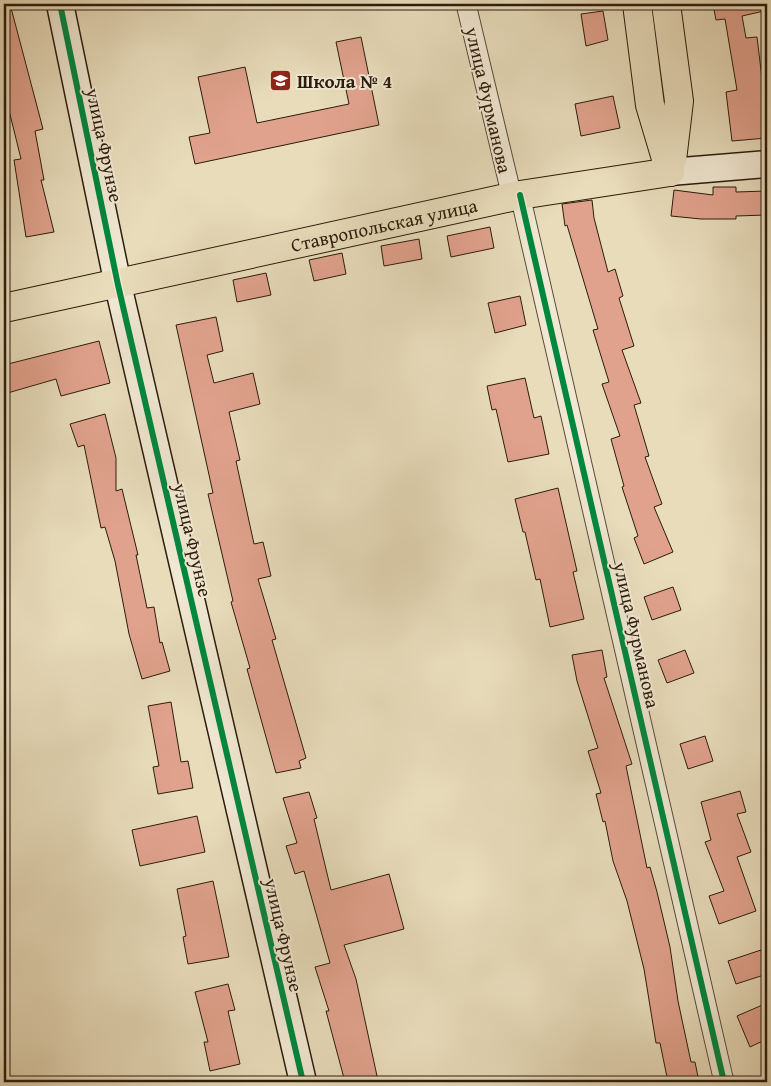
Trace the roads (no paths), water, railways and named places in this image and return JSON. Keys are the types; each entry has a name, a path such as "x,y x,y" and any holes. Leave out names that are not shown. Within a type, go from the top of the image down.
{"main road":[{"path":"636,4 650,104 670,172"},
{"path":"666,4 679,100 670,172"},
{"name":"Ставропольская улица","path":"4,308 118,285 516,196 670,172"}],"street":[{"name":"улица Фрунзе","path":"60,4 118,285 303,1082"},
{"name":"улица Фурманова","path":"466,4 516,196 724,1082"},
{"name":"Ставропольская улица","path":"670,172 767,164"}],"place":[{"name":"Школа № 4","path":"281,81"}]}
